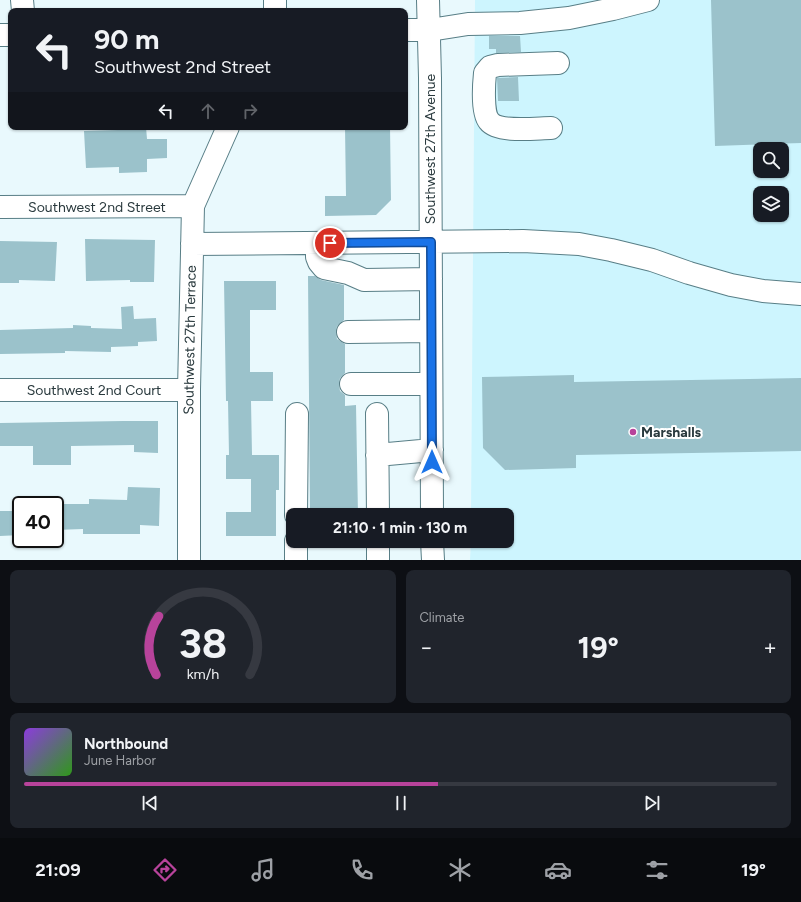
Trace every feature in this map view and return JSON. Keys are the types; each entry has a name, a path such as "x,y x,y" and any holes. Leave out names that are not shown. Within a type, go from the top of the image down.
{"street":[{"name":"Southwest 27th Avenue","path":"428,0 430,30 432,508"},
{"path":"408,30 430,30 468,24 520,23 569,18 614,10 648,0"},
{"path":"551,128 502,128 494,126 488,121 485,112 485,73 490,67 498,65 558,63"},
{"name":"Southwest 27th Terrace","path":"189,560 189,390 193,206 227,130"},
{"name":"Southwest 2nd Street","path":"0,207 193,206"},
{"path":"192,244 523,241 579,244 652,260 689,273 732,285 763,291 801,294"},
{"path":"317,243 317,257 324,268 348,273 364,280 431,279"},
{"path":"348,332 431,331"},
{"path":"351,384 432,384"},
{"name":"Southwest 2nd Court","path":"0,390 189,390"},
{"path":"296,508 297,414"},
{"path":"377,414 378,508"},
{"path":"377,455 432,450"},
{"path":"296,548 296,560"},
{"path":"378,548 378,560"},
{"path":"432,548 433,560"}],"shaded area":[{"path":"475,0 801,0 801,560 470,560 471,548 514,548 514,508 471,508"}],"building":[{"path":"711,0 801,0 801,143 753,142 753,145 715,146"},
{"path":"489,36 520,36 521,52 496,53 496,49 489,49"},
{"path":"518,77 519,101 498,101 497,78"},
{"path":"146,130 147,139 167,139 167,158 147,159 147,172 119,173 119,167 86,168 84,131"},
{"path":"345,130 390,130 391,200 376,215 325,216 325,196 346,196"},
{"path":"85,239 155,240 154,282 130,282 130,280 86,281"},
{"path":"0,241 57,242 55,281 19,280 19,283 0,283"},
{"path":"308,276 315,276 321,280 344,285 344,320 337,326 336,332 337,339 345,344 345,373 340,378 339,384 340,391 345,395 345,406 356,405 358,508 310,508"},
{"path":"224,281 276,281 276,310 250,310 250,372 273,372 273,401 251,401 252,455 279,455 279,490 276,490 276,536 226,536 226,512 251,512 251,479 226,479 226,455 229,455 228,401 226,401"},
{"path":"133,306 134,319 156,318 157,341 138,342 138,346 111,347 111,352 65,351 65,353 0,354 0,330 73,328 73,325 91,326 91,328 122,329 121,307"},
{"path":"574,375 574,382 801,378 801,451 576,455 576,468 505,470 483,448 482,377"},
{"path":"158,421 158,453 134,452 134,445 71,446 71,465 33,465 33,446 0,446 0,423"},
{"path":"128,487 160,488 159,526 140,525 140,534 83,534 83,529 64,530 64,504 89,504 89,499 127,500"},
{"path":"0,511 12,511 12,535 0,536"}],"place":[{"name":"Marshalls","path":"633,432"}],"route":[{"path":"330,243 431,242 432,462"}]}
